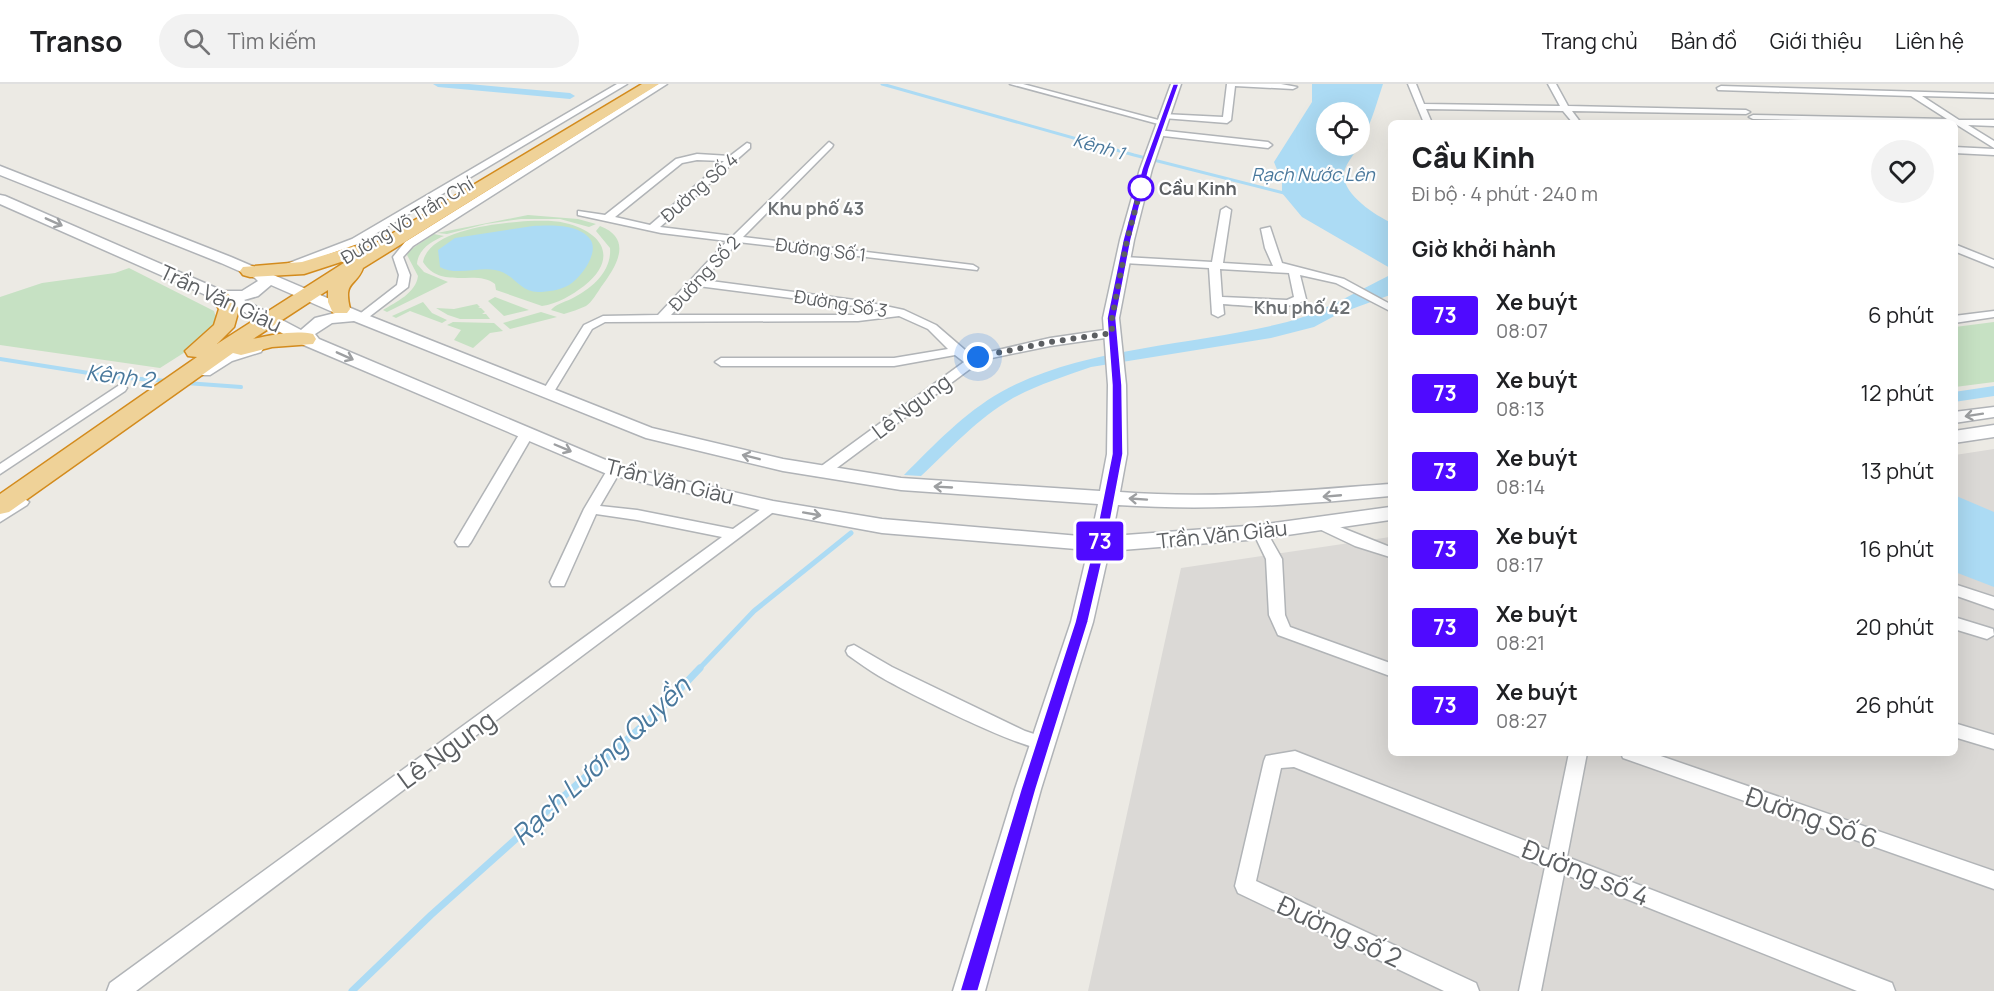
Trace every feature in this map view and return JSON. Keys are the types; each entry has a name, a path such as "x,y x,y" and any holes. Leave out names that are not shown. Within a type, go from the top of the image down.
{"highway":[{"name":"Đường Võ Trần Chí","path":"198,362 264,316 634,84"},
{"name":"Đường Võ Trần Chí","path":"357,257 439,213 651,84"},
{"path":"256,274 304,268 357,257"},
{"path":"340,309 336,295 338,286 357,257"},
{"path":"198,362 224,327 229,309 218,295"},
{"path":"0,506 152,393 198,362 257,344 308,340"},
{"path":"0,484 152,393"}],"main road":[{"path":"969,991 1082,622 1100,544 1118,454 1112,318 1146,169 1176,84"},
{"name":"Trần Văn Giàu","path":"0,170 646,432 821,473 901,484 1167,502 1238,502 1388,490"},
{"name":"Trần Văn Giàu","path":"0,199 264,316 308,340 614,470 773,507 882,526 1053,542 1100,544 1260,532 1388,514"},
{"path":"218,295 232,297 255,292 265,285 266,281 256,274"},
{"path":"308,340 307,334 313,326 320,322 338,317 361,318"},
{"path":"1958,417 1994,412"},
{"path":"1958,436 1994,431"}],"street":[{"path":"256,274 299,262 356,241 623,84"},
{"path":"361,318 402,287 406,280 406,273 398,257 400,252 459,211 663,84"},
{"path":"1014,84 1161,124 1268,145"},
{"path":"1161,124 1227,120 1231,84"},
{"path":"1236,84 1293,87"},
{"path":"1412,84 1427,120"},
{"path":"1552,84 1574,120"},
{"path":"1822,84 1832,91"},
{"path":"1897,84 1954,120"},
{"path":"1718,86 1994,96"},
{"path":"1718,86 1729,96"},
{"path":"1738,104 1753,117"},
{"path":"1421,106 1565,108 1875,120"},
{"path":"1958,122 1994,123"},
{"path":"1958,123 1994,145"},
{"name":"Đường Số 4","path":"652,228 747,146"},
{"name":"Đường Số 2","path":"548,392 588,327 594,322 614,318 662,318 735,239 830,146"},
{"path":"1958,150 1994,152"},
{"path":"603,217 679,161 697,157 730,159"},
{"path":"1218,314 1216,265 1226,210"},
{"path":"439,213 459,211"},
{"name":"Đường Số 1","path":"581,213 652,228 973,268"},
{"path":"1266,229 1270,248 1278,265 1340,280 1388,307"},
{"path":"1958,249 1994,264"},
{"path":"1958,258 1994,255"},
{"path":"1124,260 1291,269"},
{"path":"1217,300 1288,303 1300,299 1291,269"},
{"name":"Đường Số 3","path":"694,282 862,304 900,312 932,327 971,361"},
{"path":"662,318 858,318 900,312"},
{"path":"1958,320 1994,315"},
{"name":"Lê Ngung","path":"821,473 971,361 996,352 1114,350"},
{"path":"721,362 894,362 957,351"},
{"path":"0,470 152,393"},
{"path":"0,517 152,393"},
{"path":"464,542 527,432"},
{"path":"558,582 591,509 614,470"},
{"name":"Lê Ngung","path":"118,991 773,507"},
{"path":"591,509 637,515 736,535"},
{"path":"1320,524 1388,551"},
{"path":"1260,532 1274,559 1277,615 1284,631 1388,669"},
{"path":"1958,590 1994,603"},
{"path":"1958,624 1987,633"},
{"path":"854,651 886,672 1019,736 1043,744"},
{"path":"1958,731 1994,742"},
{"path":"1530,991 1577,756"},
{"name":"Đường Số 6","path":"1639,756 1994,880"},
{"name":"Đường số 4","path":"1245,886 1273,761 1296,759 1884,991"},
{"name":"Đường số 2","path":"1245,886 1468,991"}],"shaded area":[{"path":"1994,449 1994,991 1088,991 1181,568 1388,537 1388,756 1958,756 1958,455"}],"green space":[{"path":"528,215 578,219 596,224 589,227 560,219 521,219 486,224 447,234 437,233"},
{"path":"528,221 560,222 589,233 602,247 601,266 595,276 569,296 542,306 496,290 495,284 487,280 440,275 431,271 423,262 428,251 438,242 452,235 484,226"},
{"path":"600,226 617,238 619,254 612,271 586,306 564,314 551,310 593,285 604,272 610,257 610,248 596,231"},
{"path":"434,234 444,236 430,243 423,250 417,264 424,272 448,282 387,312 383,310 405,296 414,287 418,276 407,255 410,250"},
{"path":"129,268 214,311 218,323 204,340 160,368 0,345 0,297 42,283 115,273"},
{"path":"495,297 529,310 504,316 488,301"},
{"path":"423,302 432,313 447,320 442,323 410,311 396,318 392,316"},
{"path":"477,304 480,307 478,308 485,312 482,314 486,314 490,319 460,319 436,308 454,309"},
{"path":"541,312 557,317 510,329 503,323"},
{"path":"453,322 494,323 503,331 490,333 473,348 454,340 461,330 447,325"},
{"path":"1994,322 1994,382 1958,387 1958,327"}],"water":[{"name":"Rạch Nước Lên","path":"1312,84 1383,84 1370,122 1370,102 1316,102 1316,156 1353,156 1345,169 1344,177 1352,194 1359,201 1388,221 1388,267 1302,217 1282,193 1282,182 1274,162 1312,102"},
{"path":"533,226 572,228 579,230 590,239 593,251 591,257 584,271 574,282 562,288 538,292 526,289 507,275 495,270 453,271 440,267 438,250 455,238"},
{"path":"1388,276 1388,296 1338,314 1314,327 1271,338 1091,367 1041,385 1013,398 988,415 921,476 904,475 950,430 987,400 1032,377 1066,365 1103,356 1287,322 1326,308"},
{"path":"1958,497 1994,512 1994,587 1958,573"}],"waterway":[{"name":"Kênh 1","path":"438,84 570,96"},
{"name":"Kênh 1","path":"882,84 1134,155 1288,194"},
{"name":"Kênh 2","path":"0,359 114,377 168,381"},
{"name":"Kênh 2","path":"186,383 241,387"},
{"path":"1958,396 1994,391"},
{"name":"Rạch Lương Quyền","path":"698,670 754,611 851,533"},
{"name":"Rạch Lương Quyền","path":"352,991 431,915 660,710 700,668"}],"bus line":[{"name":"73","path":"969,991 1028,789 1082,622 1100,544 1118,454 1117,385 1112,318 1127,240 1146,169 1176,84"}],"place":[{"name":"Cầu Kinh","path":"1141,188"}],"district":[{"name":"Khu phố 43","path":"816,208"},
{"name":"Khu phố 42","path":"1302,307"}],"route":[{"path":"978,357 1050,342 1112,333 1112,318 1127,240 1141,188"}]}
